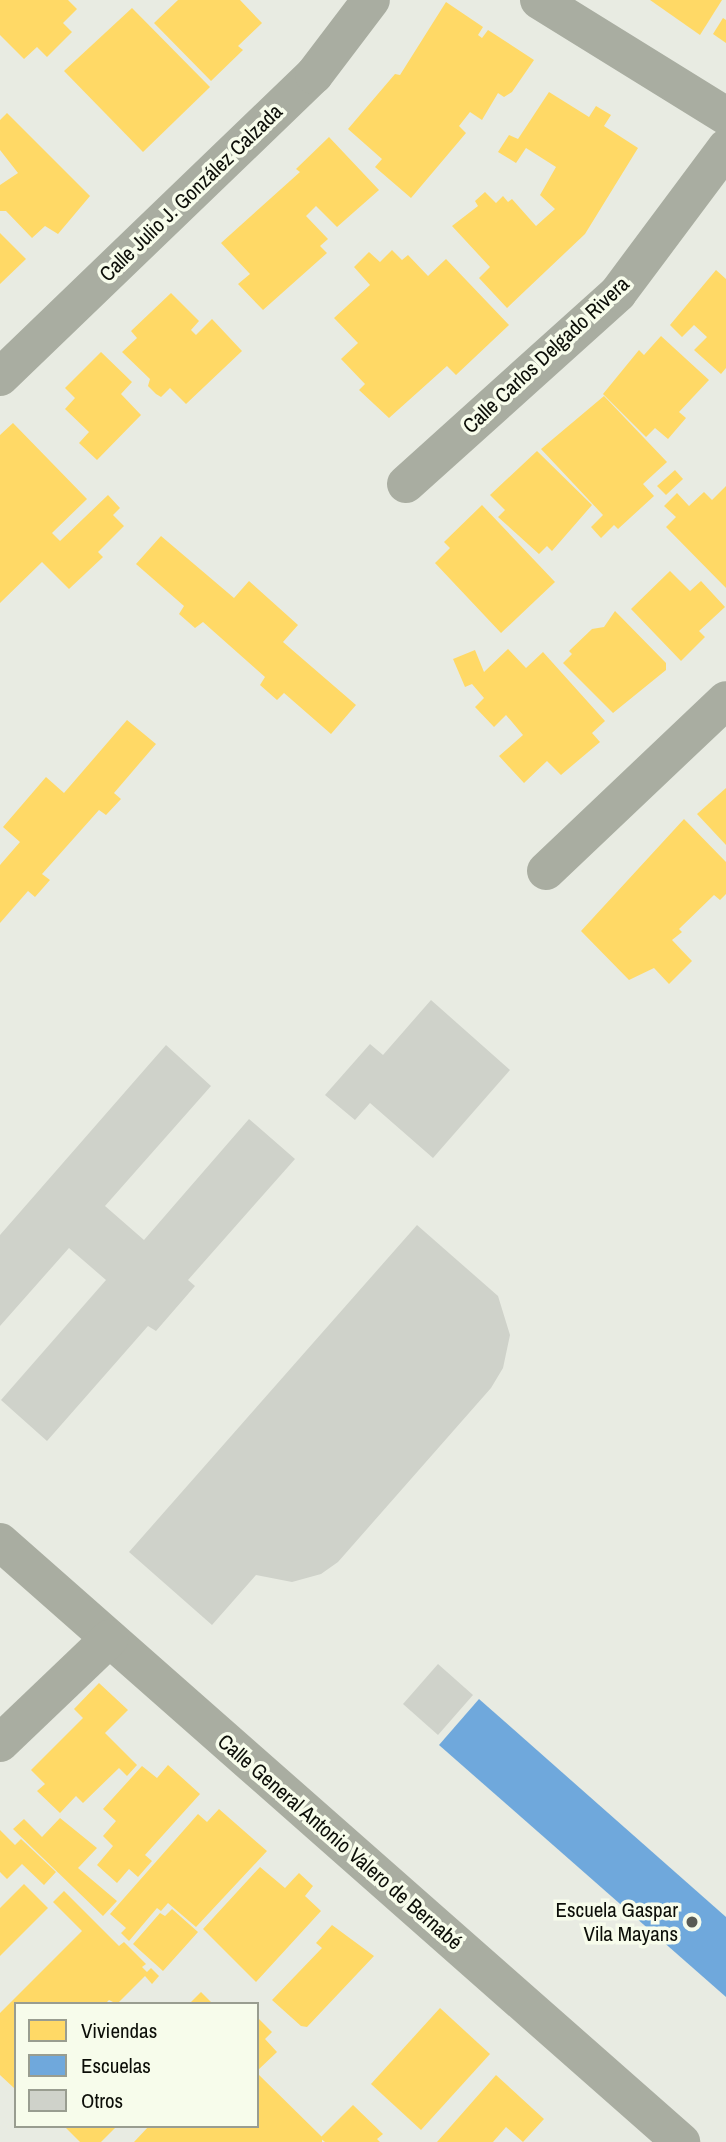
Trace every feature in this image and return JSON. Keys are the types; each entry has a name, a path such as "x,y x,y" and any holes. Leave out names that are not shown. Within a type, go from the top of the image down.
{"street":[{"name":"Calle Julio J. González Calzada","path":"0,377 314,75 371,0"},
{"path":"539,0 726,116"},
{"name":"Calle Carlos Delgado Rivera","path":"406,484 618,293 726,148"},
{"path":"546,871 726,700"},
{"name":"Calle General Antonio Valero de Bernabé","path":"0,1542 681,2142"},
{"path":"0,1743 109,1639"}],"building: Viviendas":[{"path":"0,0 68,0 77,9 63,23 72,32 47,57 37,47 24,59 0,35"},
{"path":"178,0 240,0 262,23 238,46 243,50 211,81 154,23"},
{"path":"650,0 722,0 700,35"},
{"path":"446,2 483,27 478,35 482,38 488,30 534,60 512,92 504,97 498,93 482,120 470,112 459,126 466,133 411,198 375,167 382,159 348,129 395,74 400,75"},
{"path":"132,8 210,87 143,152 64,71"},
{"path":"723,18 726,20 726,43 713,34"},
{"path":"549,92 589,117 596,106 611,115 604,126 638,148 585,234 507,308 479,278 490,267 452,226 478,206 475,201 485,192 496,203 503,196 508,202 512,199 536,226 555,209 540,195 556,167 526,148 516,163 498,152 509,135 518,139"},
{"path":"7,113 90,196 58,234 45,226 32,238 6,211 0,211 0,185 18,173 0,150 0,120"},
{"path":"329,137 379,190 337,227 316,206 306,216 328,239 320,246 327,253 263,310 238,284 250,274 221,243 300,172 296,169"},
{"path":"0,233 26,259 0,284"},
{"path":"392,250 402,260 408,255 428,276 446,259 509,325 456,375 447,366 389,418 359,390 365,384 341,359 358,343 334,318 370,285 354,267 369,252 380,262"},
{"path":"716,270 726,279 726,368 721,374 694,350 707,337 694,325 682,337 670,325"},
{"path":"171,293 199,321 191,330 196,335 212,319 242,351 186,404 170,388 161,397 156,394 148,386 150,379 122,352 137,338 131,331"},
{"path":"661,336 709,380 679,412 686,418 668,439 655,428 646,437 603,394 639,350 644,355"},
{"path":"101,352 132,382 121,394 141,415 97,460 79,443 89,432 65,409 75,398 65,388"},
{"path":"604,396 667,462 643,484 654,496 618,529 614,525 601,538 591,527 603,515 541,449"},
{"path":"13,423 87,499 52,533 60,541 108,495 120,508 113,515 124,526 98,552 103,557 69,589 42,562 0,603 0,435"},
{"path":"537,451 592,505 552,551 547,546 539,554 498,517 505,510 490,495"},
{"path":"675,470 683,479 666,495 657,486"},
{"path":"726,486 726,588 666,527 676,517 664,506 677,493 689,506 704,492 712,500"},
{"path":"482,505 555,582 501,633 435,563 450,548 444,542"},
{"path":"161,536 234,598 249,581 298,625 283,642 356,705 331,734 284,693 277,700 260,685 265,677 203,622 195,628 179,614 184,606 136,564"},
{"path":"670,571 690,591 701,581 725,607 699,631 705,637 681,661 631,609"},
{"path":"615,611 666,663 666,670 613,713 563,663 572,654 569,651 592,629 604,627"},
{"path":"508,649 526,668 543,652 605,721 592,733 600,742 561,775 547,761 524,783 499,756 523,735 506,715 494,727 475,707 484,698 472,684 465,687 453,659 475,650 484,672"},
{"path":"127,720 156,744 114,793 121,799 106,815 99,810 42,874 50,880 35,897 28,891 0,923 0,865 20,842 3,827 46,777 64,793"},
{"path":"726,788 726,845 697,814"},
{"path":"684,819 726,862 726,894 720,900 714,895 679,929 682,932 672,940 692,961 669,984 654,968 629,980 581,931"},
{"path":"99,1683 128,1710 105,1733 137,1765 127,1776 119,1768 83,1803 76,1796 60,1813 37,1791 45,1784 31,1770 83,1718 74,1709"},
{"path":"168,1765 200,1794 145,1855 152,1861 138,1877 129,1869 117,1883 97,1865 113,1846 103,1836 116,1821 103,1809 142,1766 157,1778"},
{"path":"219,1809 267,1851 196,1927 168,1903 161,1911 157,1908 129,1941 121,1933 126,1928 110,1914 198,1814 207,1822"},
{"path":"60,1818 97,1848 78,1868 117,1901 103,1916 13,1829 24,1819 42,1837"},
{"path":"0,1830 15,1845 21,1839 56,1872 44,1885 22,1864 7,1879 0,1872"},
{"path":"260,1867 285,1888 299,1873 313,1886 305,1896 321,1911 256,1982 203,1929"},
{"path":"24,1884 48,1908 0,1956 0,1908"},
{"path":"64,1891 119,1946 124,1942 146,1964 142,1967 147,1972 151,1968 159,1976 152,1984 145,1976 119,2002 14,2002 14,2088 0,2075 0,2013 82,1931 53,1902"},
{"path":"172,1909 198,1932 163,1971 133,1944 160,1913 165,1916"},
{"path":"332,1925 374,1956 307,2027 301,2026 272,2000 322,1948 316,1943"},
{"path":"201,1992 211,2002 191,2002"},
{"path":"440,2008 490,2054 421,2130 371,2084"},
{"path":"259,2019 272,2032 265,2039 277,2052 259,2069"},
{"path":"259,2075 322,2137 322,2142 134,2142 147,2128 259,2128"},
{"path":"496,2075 544,2119 523,2142 506,2127 493,2142 437,2142"},
{"path":"353,2105 383,2134 377,2139 380,2142 325,2142 320,2138"},
{"path":"66,2128 115,2128 101,2142 80,2142"}],"building: Escuelas":[{"path":"479,1699 726,1917 726,1997 439,1745"}],"building: Otros":[{"path":"431,1000 510,1070 433,1158 370,1103 355,1120 325,1095 370,1044 383,1055"},
{"path":"166,1045 211,1086 105,1206 144,1240 249,1119 295,1159 188,1280 195,1286 156,1331 148,1326 47,1441 1,1400 106,1280 69,1248 0,1326 0,1235"},
{"path":"417,1225 498,1296 510,1335 503,1368 491,1388 338,1562 321,1574 292,1582 256,1575 212,1625 129,1552"},
{"path":"438,1664 473,1695 438,1735 403,1704"}],"place":[{"name":"Escuela Gaspar Vila Mayans","path":"692,1922"}]}
